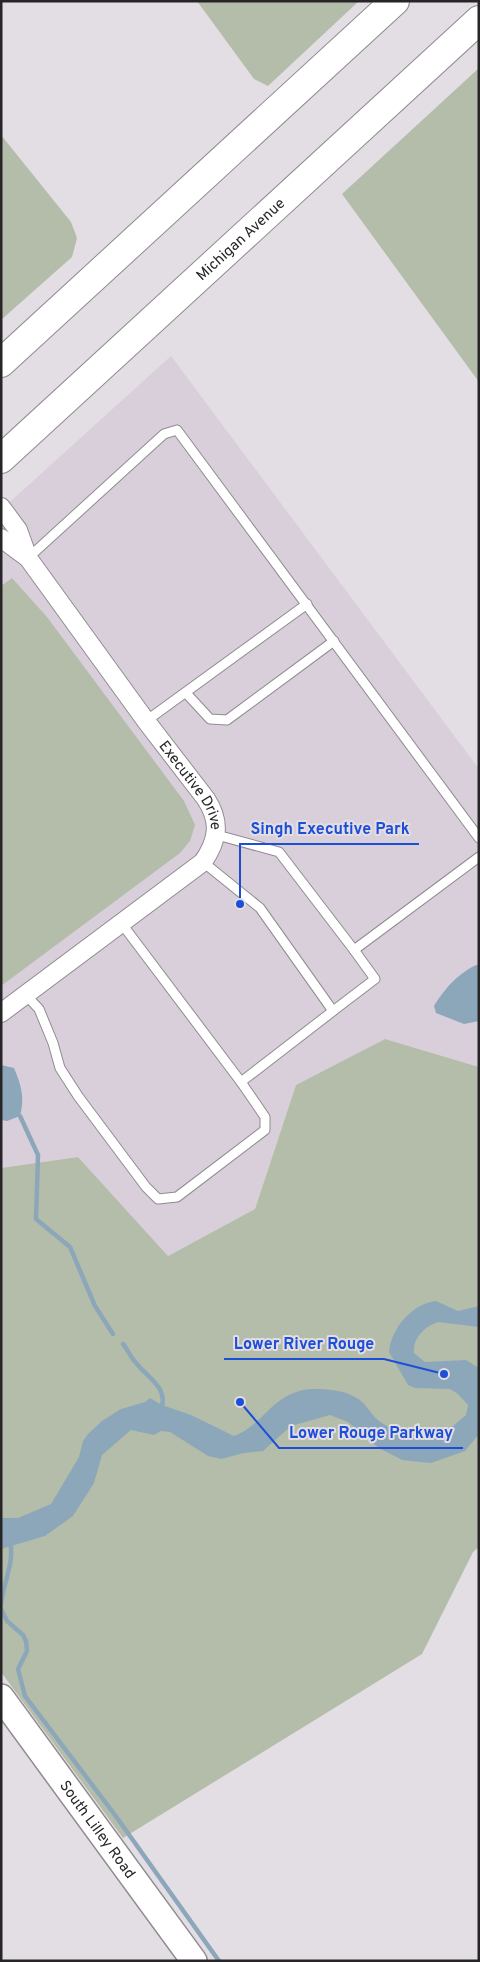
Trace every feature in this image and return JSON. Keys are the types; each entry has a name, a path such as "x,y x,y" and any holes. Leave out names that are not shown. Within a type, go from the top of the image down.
{"main road":[{"path":"1,364 395,1"},
{"name":"Michigan Avenue","path":"1,459 479,20"}],"street":[{"name":"Executive Drive","path":"1,507 18,530 28,558 146,721 214,810 217,835 213,848 203,862 1,1013"},
{"name":"Executive Drive","path":"1,538 28,558"},
{"name":"South Lilley Road","path":"1,1697 194,1961"}],"lane":[{"path":"28,558 164,434 177,430 479,838"},
{"path":"146,721 307,604"},
{"path":"186,692 210,719 227,720 334,641"},
{"path":"217,835 279,852 376,979 241,1082"},
{"path":"354,950 479,857"},
{"path":"203,862 260,908 333,1010"},
{"path":"26,995 39,1009 53,1043 60,1068 78,1096 146,1187 158,1199 178,1196 265,1130 265,1117 241,1082 122,924"}],"shaded area":[{"path":"171,356 479,769 479,1067 385,1039 296,1085 255,1209 168,1256 78,1157 1,1168 1,510"}],"green space":[{"path":"197,1 359,1 268,86 254,79"},
{"path":"479,68 479,382 342,194"},
{"path":"1,135 71,222 77,238 72,257 1,320"},
{"path":"12,578 47,617 184,801 195,825 190,841 180,853 1,986 1,586"},
{"path":"385,1039 479,1067 479,1547 473,1552 422,1654 123,1838 1,1672 1,1168 78,1157 168,1256 255,1209 296,1085"}],"water":[{"path":"479,964 479,1021 464,1024 436,1013 434,1006 448,987 465,971"},
{"path":"1,1065 14,1068 22,1097 20,1116 7,1121 1,1120"},
{"path":"436,1301 458,1311 479,1306 479,1327 438,1322 420,1334 414,1348 414,1353 425,1362 466,1360 479,1368 479,1434 465,1451 431,1463 402,1460 379,1448 348,1422 330,1415 291,1426 263,1451 244,1453 221,1459 208,1456 170,1432 161,1431 154,1435 131,1430 102,1455 94,1483 73,1516 45,1536 1,1549 1,1518 18,1518 51,1504 79,1457 83,1441 88,1434 102,1421 121,1409 145,1402 150,1398 234,1436 245,1431 279,1401 289,1395 314,1389 340,1391 359,1399 379,1421 404,1435 419,1440 426,1440 441,1435 466,1415 468,1405 458,1394 450,1389 415,1388 408,1385 389,1352 394,1334 404,1319 419,1307"}],"waterway":[{"path":"20,1116 38,1155 36,1219 70,1247 95,1306 113,1334"},
{"path":"123,1344 135,1362 160,1390 163,1402 161,1410"},
{"path":"1,1605 10,1565 10,1541"},
{"path":"1,1609 7,1621 23,1635 26,1641 27,1651 18,1669 25,1696 115,1815 219,1961"}],"place":[{"name":"Singh Executive Park","path":"240,904"},
{"name":"Lower River Rouge","path":"444,1374"},
{"name":"Lower Rouge Parkway","path":"240,1402"}]}
